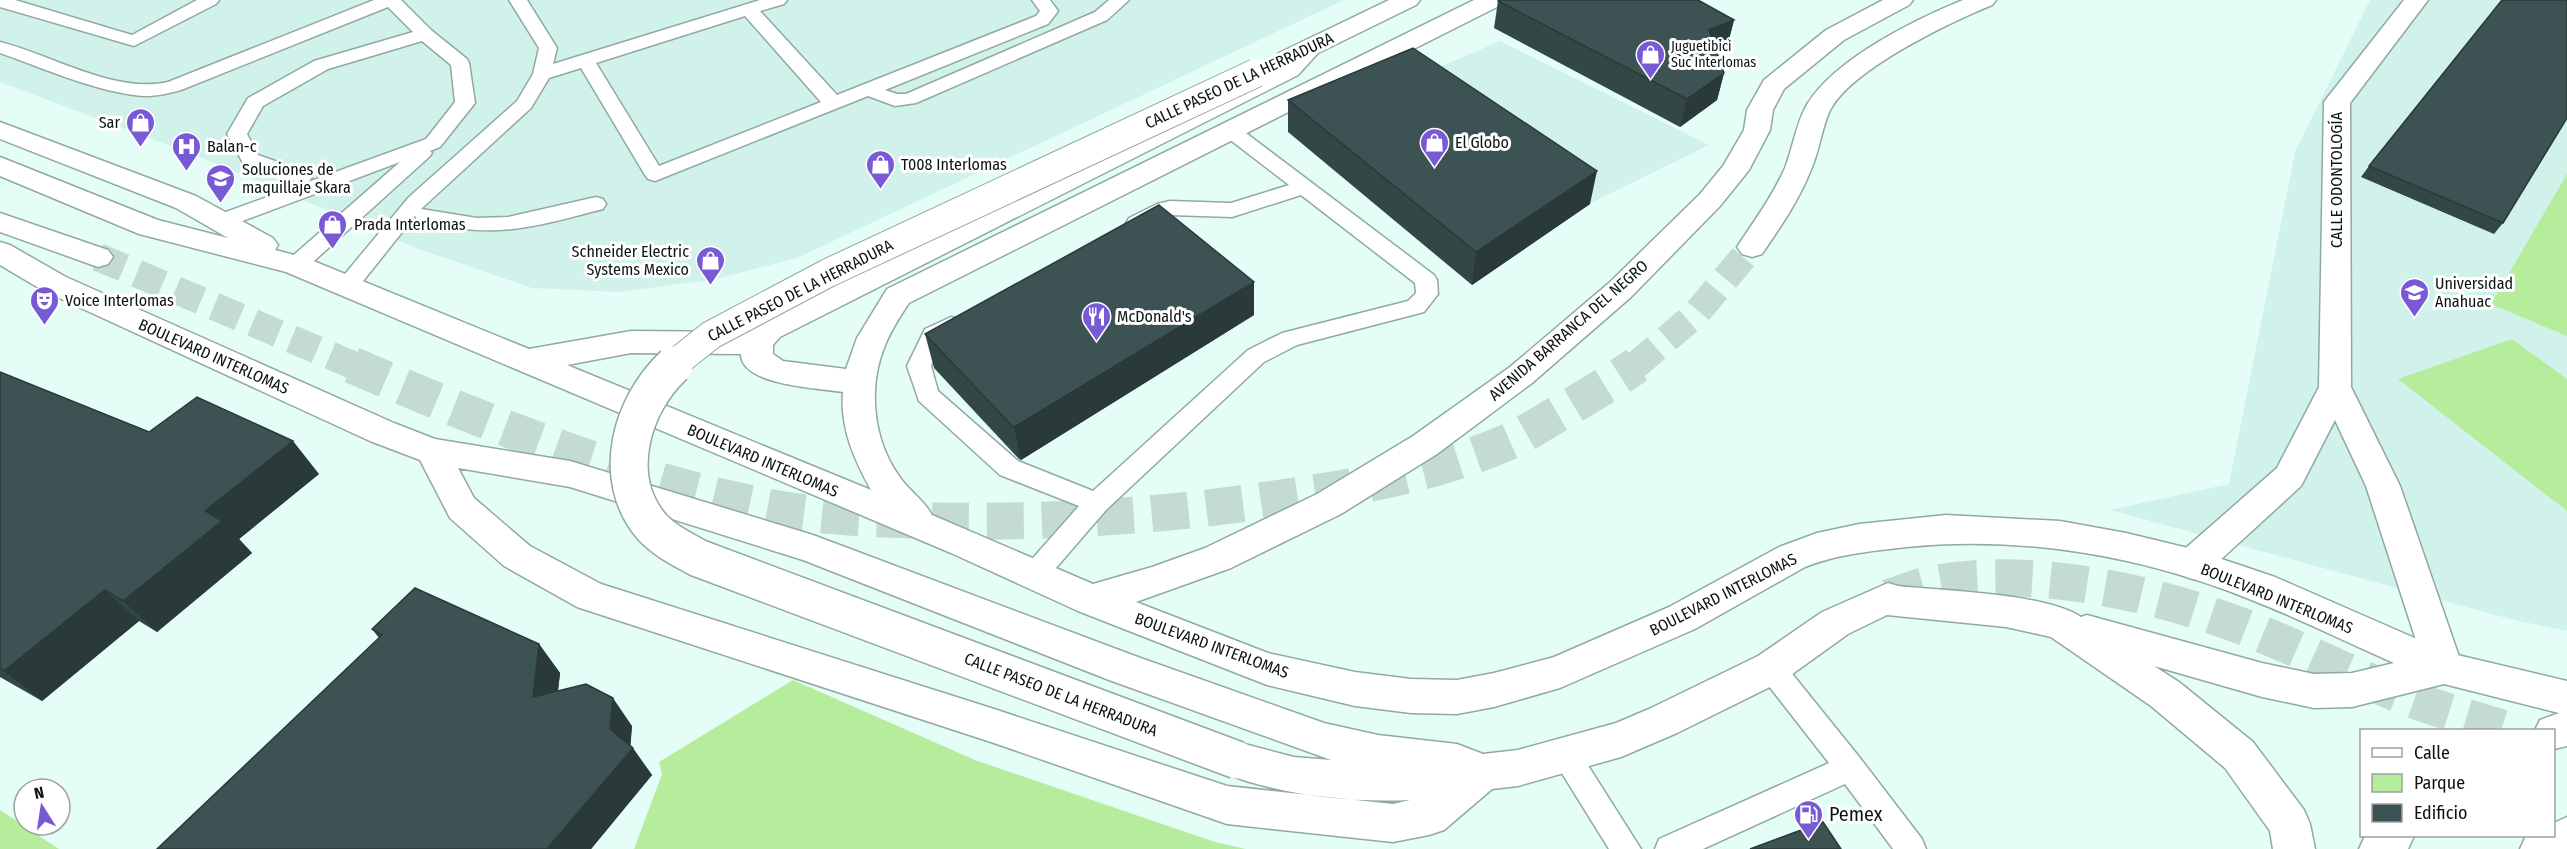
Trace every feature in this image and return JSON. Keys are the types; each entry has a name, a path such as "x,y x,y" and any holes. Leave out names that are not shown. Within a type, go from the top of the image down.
{"main road":[{"name":"CALLE PASEO DE LA HERRADURA","path":"1237,760 698,558 672,544 651,525 636,504 629,480 627,456 632,430 644,402 656,385 685,353 713,333 822,275 1308,49 1408,0"},
{"path":"927,530 899,504 879,475 865,445 859,413 859,382 866,352 879,323 898,296 1493,0"},
{"name":"AVENIDA BARRANCA DEL NEGRO","path":"1092,600 1156,581 1218,558 1329,504 1425,445 1521,375 1620,290 1710,200 1736,170 1757,130 1760,110 1773,84 1834,35 1901,0"},
{"path":"1752,247 1790,187 1808,142 1812,122 1822,101 1837,85 1878,55 1984,0"},
{"name":"CALLE ODONTOLOGÍA","path":"2335,387 2337,102 2416,0"},
{"path":"859,382 775,371 757,359 757,343 769,329 1289,70 1308,49"},
{"name":"BOULEVARD INTERLOMAS","path":"0,130 186,202 296,265"},
{"name":"BOULEVARD INTERLOMAS","path":"0,166 149,227 296,265 348,285 927,530 964,543 1092,600 1267,669 1355,689 1411,696 1457,696 1494,690 1560,672 1682,618 1792,557 1817,547 1859,538 1946,529 2060,535 2126,547 2192,564 2262,588 2444,668 2567,698"},
{"path":"0,222 98,257"},
{"name":"BOULEVARD INTERLOMAS","path":"0,252 54,284 382,432 432,451 570,474 813,549 1122,668 1324,741 1378,753 1457,762 1483,772"},
{"path":"527,361 632,342 757,343"},
{"path":"2192,564 2289,477 2335,387"},
{"path":"2060,623 2262,680 2314,692 2352,690 2444,668 2383,486 2335,387"},
{"path":"432,451 462,508 517,556 590,596 994,726 1227,805 1332,819 1393,823 1429,816 1483,772"},
{"name":"BOULEVARD INTERLOMAS","path":"1237,760 1294,775 1351,781 1408,782 1464,777 1483,772 1518,768 1621,739 1771,668 1835,623 1886,599 2006,612 2060,623"},
{"path":"2060,623 2165,694 2239,755 2289,824 2294,849"},
{"path":"2380,849 2392,837"},
{"path":"2541,849 2567,837"}],"lane":[{"path":"0,1 134,41 210,0"},
{"path":"0,46 90,78 135,90 156,90 174,86 391,0 425,34 460,63 465,104 433,143 296,265"},
{"path":"348,285 416,202 524,104 542,74 548,48 518,0"},
{"path":"542,74 778,0"},
{"path":"585,60 655,175 1042,20 1049,11 1041,0"},
{"path":"868,90 895,100 909,99 1101,16 1120,0"},
{"path":"749,10 834,104"},
{"path":"302,177 250,159 237,134 255,102 321,65 425,34"},
{"path":"1034,574 1097,503 1256,357 1290,339 1416,308 1427,294 1426,280 1231,130"},
{"path":"222,221 433,143"},
{"path":"1117,234 1157,211 1170,208 1232,210 1304,186"},
{"path":"425,215 465,224 495,225 528,221 596,204"},
{"path":"974,312 933,334 919,366 927,395 1009,468 1097,503"},
{"path":"1771,668 1850,767 1911,849"},
{"path":"1565,754 1626,849"},
{"path":"1670,849 1850,767"}],"shaded area":[{"path":"0,0 1344,0 797,258 716,279 620,292 532,288 419,249 210,161 0,82"},
{"name":"Universidad Anahuac","path":"2370,0 2567,0 2567,631 2514,620 2110,510 2229,484 2295,152"},
{"path":"1500,41 1709,145 1591,203 1410,80"}],"green space":[{"path":"2567,174 2567,336 2491,304"},
{"path":"2512,339 2567,379 2567,511 2398,379"},
{"path":"793,680 975,760 1215,842 1246,849 634,849 662,774 659,762"},
{"path":"0,810 12,818 12,837 41,837 59,849 0,849"}],"building":[{"name":"Juguetibici Suc Interlomas","path":"1499,0 1698,0 1734,20 1709,30 1724,73 1687,99"},
{"path":"2502,0 2567,0 2567,118 2503,223 2369,166"},
{"name":"El Globo","path":"1413,48 1597,171 1476,252 1288,100"},
{"name":"McDonald's","path":"1159,205 1254,282 1014,427 925,334"},
{"path":"0,372 149,432 197,397 293,441 205,511 222,521 123,601 105,590 4,671 0,668"},
{"path":"415,588 539,644 533,697 586,684 613,698 610,729 633,748 547,849 157,849 382,635 372,629"},
{"path":"1823,822 1841,849 1750,849"}],"tunnel":[{"path":"1635,366 1695,315 1752,247"},
{"path":"98,257 355,366"},
{"path":"352,365 558,448 664,482 718,496 793,511 835,516 940,521 1028,521 1158,513 1202,509 1373,483 1456,461 1515,439 1637,365"},
{"path":"1888,598 1927,585 1992,578 2062,581 2131,593 2221,618 2410,698 2505,729"}],"place":[{"name":"Juguetibici Suc Interlomas","path":"1650,80"},
{"name":"Sar","path":"141,148"},
{"name":"El Globo","path":"1434,168"},
{"name":"Balan-c","path":"186,172"},
{"name":"T008 Interlomas","path":"880,190"},
{"name":"Soluciones de maquillaje Skara","path":"221,204"},
{"name":"Prada Interlomas","path":"333,250"},
{"name":"Schneider Electric Systems Mexico","path":"710,286"},
{"name":"Universidad Anahuac","path":"2414,318"},
{"name":"Voice Interlomas","path":"44,326"},
{"name":"McDonald's","path":"1096,342"},
{"name":"Pemex","path":"1808,840"}]}
